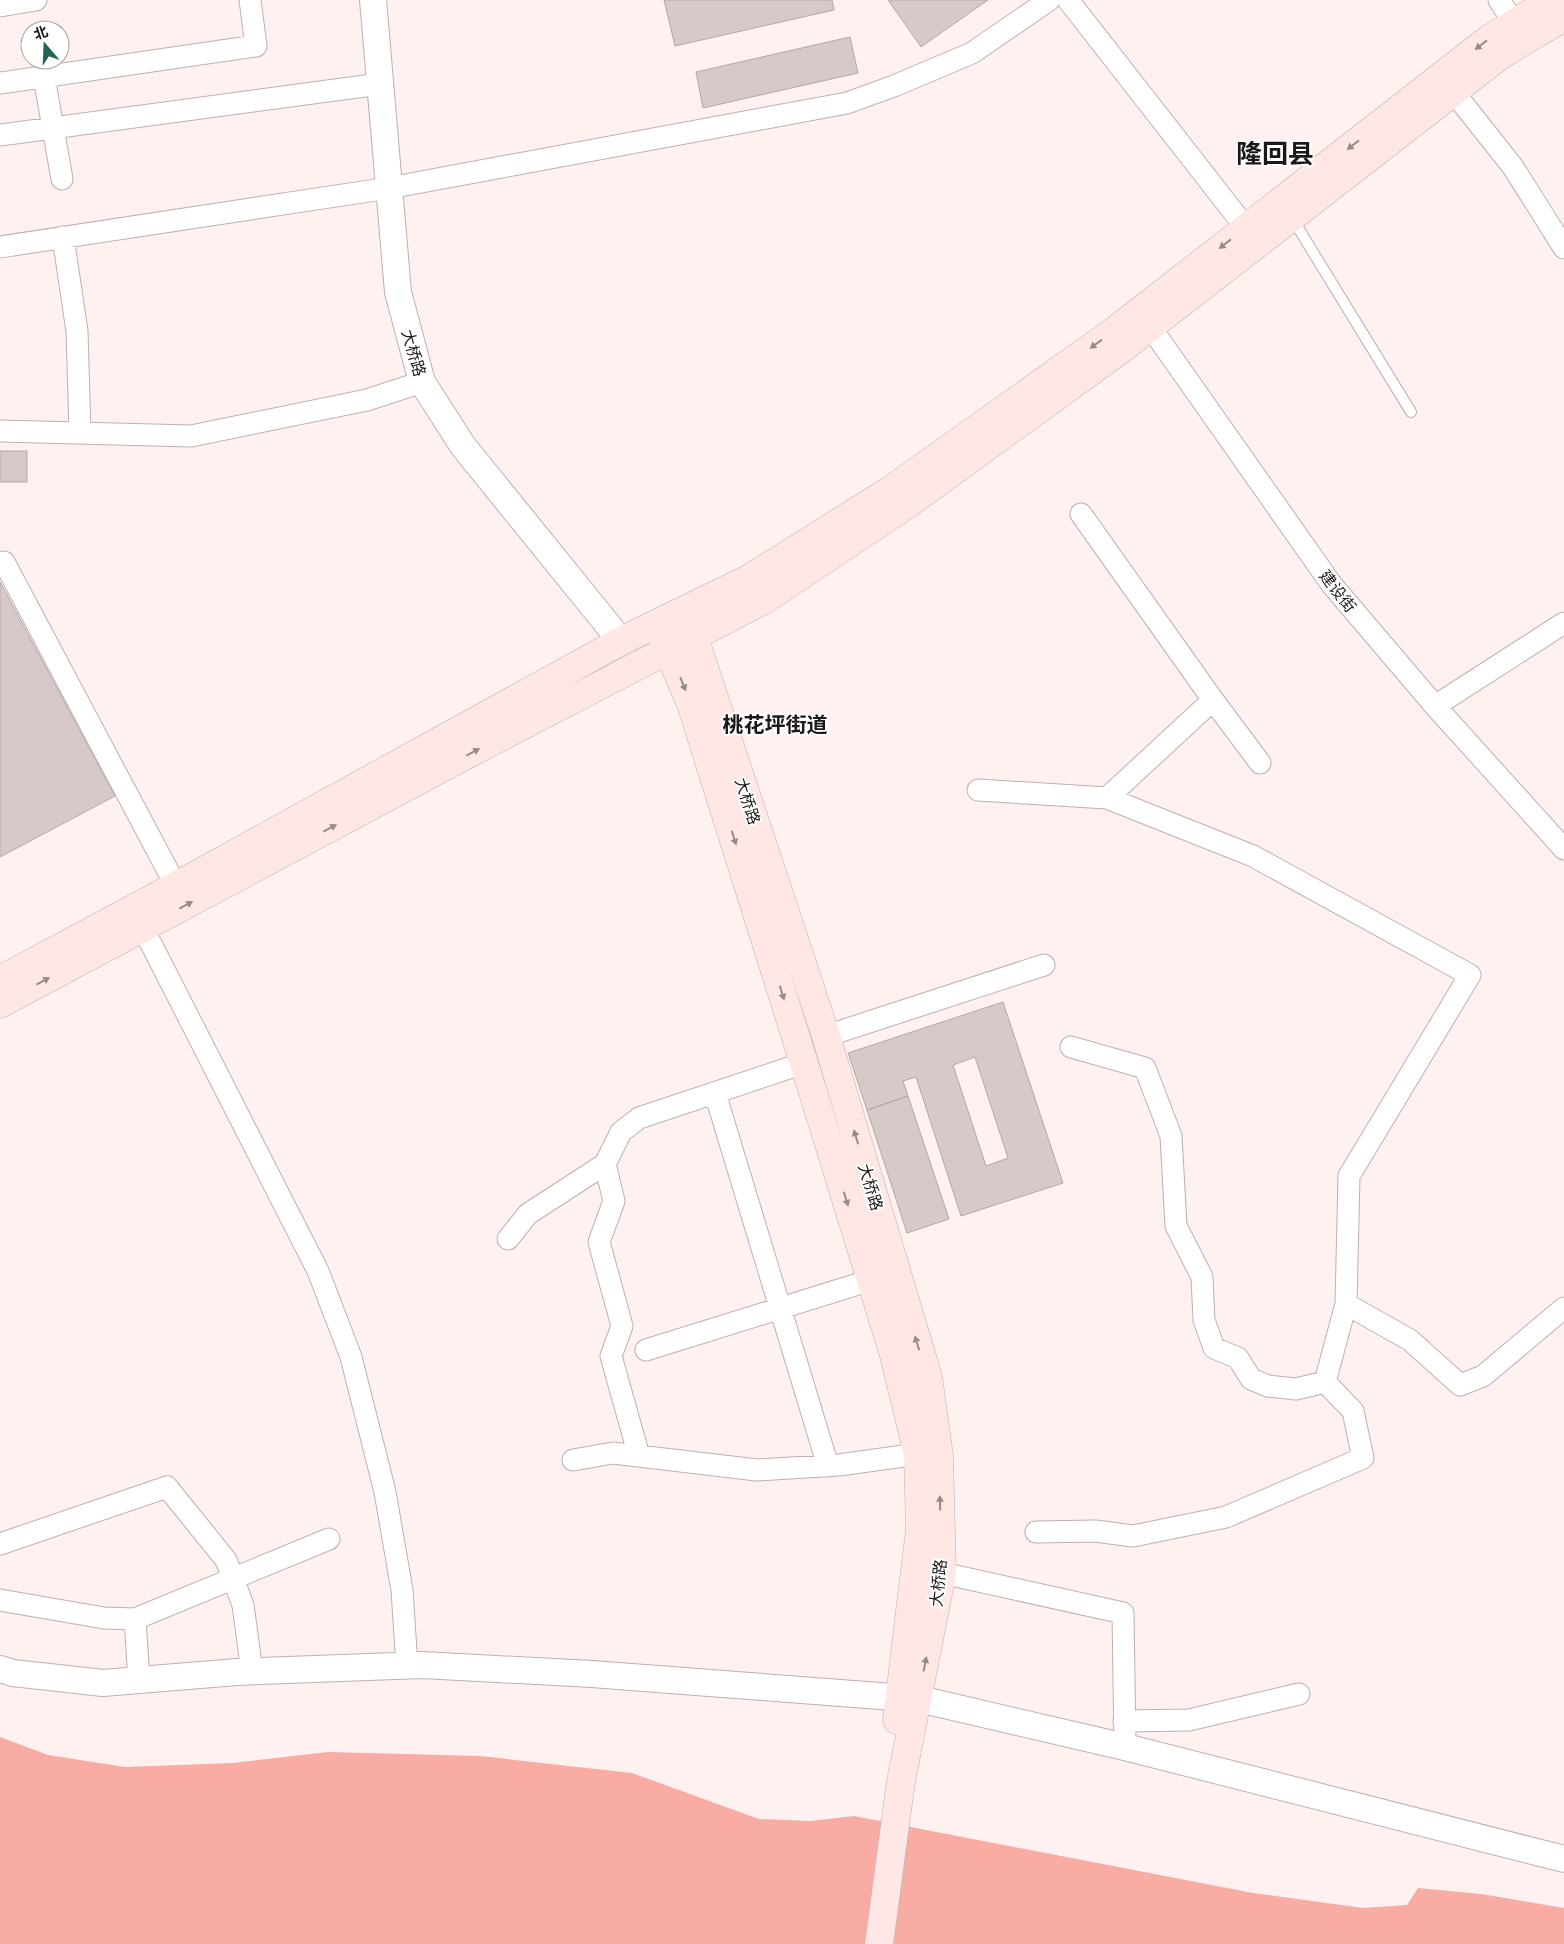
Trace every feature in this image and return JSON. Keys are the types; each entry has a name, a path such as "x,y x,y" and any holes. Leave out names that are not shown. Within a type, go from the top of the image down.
{"main road":[{"path":"0,1004 137,919 176,886 621,641 750,578 889,491 1292,218 1448,84 1489,39 1552,0"},
{"path":"0,980 137,919 470,753 764,600 908,504 1145,318 1246,228 1448,84 1501,56 1564,17"},
{"path":"668,618 669,650 691,704 804,1063 894,1355 918,1454 920,1528 909,1698"},
{"name":"大桥路","path":"668,618 694,637 826,1036 928,1377 939,1456 942,1573 909,1698 894,1780"},
{"path":"864,1944 894,1780"},
{"path":"879,1944 894,1780"}],"street":[{"path":"0,6 36,0"},
{"path":"0,84 256,46 250,0"},
{"name":"大桥路","path":"373,0 398,292 422,382 463,446 621,641"},
{"path":"0,247 389,188 846,103 894,86 972,53 1049,0"},
{"path":"1068,0 1246,228"},
{"path":"1499,0 1514,23"},
{"path":"44,77 62,179"},
{"path":"0,135 380,84"},
{"path":"1448,84 1513,167 1564,248"},
{"path":"63,238 77,331 80,432"},
{"name":"建设街","path":"1145,318 1332,585 1435,706 1564,848"},
{"path":"0,431 191,436 367,400 422,382"},
{"path":"1081,514 1212,700 1260,763"},
{"path":"1,560 176,886"},
{"path":"1435,706 1564,624"},
{"path":"1107,798 1212,700"},
{"path":"978,790 1107,798 1253,856 1470,975 1350,1176 1346,1304 1326,1382"},
{"path":"137,919 318,1271 350,1357 385,1492 402,1590 407,1666"},
{"path":"826,1036 1044,965"},
{"path":"1071,1047 1145,1068 1171,1136 1176,1226 1202,1277 1204,1320 1214,1348 1238,1358 1251,1379 1268,1386 1296,1389 1326,1382"},
{"path":"508,1239 528,1214 605,1164 621,1132 639,1118 804,1063"},
{"path":"715,1093 828,1466"},
{"path":"605,1164 614,1201 599,1242 622,1326 611,1356 639,1456"},
{"path":"646,1350 871,1280"},
{"path":"1346,1304 1410,1340 1460,1385 1483,1376 1564,1308"},
{"path":"1036,1532 1095,1531 1133,1536 1226,1517 1363,1458 1353,1411 1326,1382"},
{"path":"573,1460 613,1453 757,1470 828,1466 918,1454"},
{"path":"0,1544 167,1487 226,1560 243,1605 252,1672"},
{"path":"0,1600 104,1618 135,1618 329,1539"},
{"path":"942,1573 1123,1613 1125,1747"},
{"path":"135,1618 139,1680"},
{"path":"0,1669 13,1673 103,1682 252,1672 407,1666 592,1674 909,1698 1125,1747 1564,1859"},
{"path":"1124,1721 1189,1720 1299,1694"}],"lane":[{"path":"1292,218 1411,412"}],"shaded area":[{"path":"0,1737 48,1755 125,1767 233,1763 328,1752 480,1756 632,1773 759,1819 810,1821 854,1816 1253,1893 1363,1908 1407,1905 1418,1888 1481,1894 1564,1908 1564,1944 0,1944"}],"building":[{"path":"664,0 832,0 834,10 675,46"},
{"path":"888,0 988,0 921,47"},
{"path":"850,37 858,73 703,108 696,72"},
{"path":"0,451 27,451 27,482 0,482"},
{"path":"0,582 115,796 0,857"},
{"path":"1003,1002 1063,1183 961,1216 916,1077 903,1081 908,1096 867,1110 848,1053","holes":["975,1057 1008,1158 986,1166 953,1065"]},
{"path":"908,1096 949,1219 907,1233 867,1110"}],"district":[{"name":"隆回县","path":"1275,153"},
{"name":"桃花坪街道","path":"775,724"}]}
